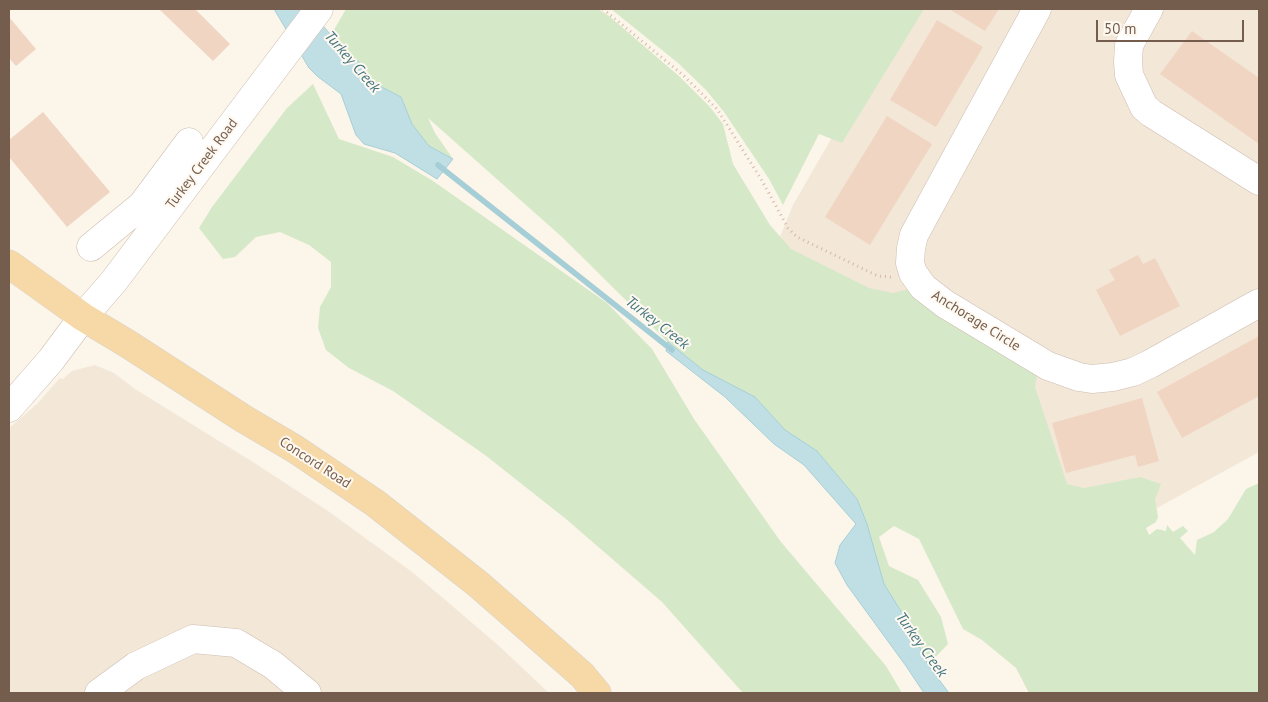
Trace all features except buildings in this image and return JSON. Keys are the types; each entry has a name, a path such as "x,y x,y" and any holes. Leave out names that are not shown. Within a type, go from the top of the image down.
{"main road":[{"name":"Concord Road","path":"9,264 83,317 238,416 295,449 374,503 478,584 582,675 598,693"}],"street":[{"name":"Turkey Creek Road","path":"9,408 55,355 83,317 114,281 151,213 264,83 319,9"},
{"path":"913,273 910,264 911,248 919,224 1037,9"},
{"path":"1149,9 1130,45 1128,62 1132,82 1144,107 1259,181"},
{"path":"91,246 151,213 189,142"},
{"name":"Anchorage Circle","path":"913,273 930,294 1048,366 1079,378 1113,377 1133,372 1259,303"},
{"path":"99,693 136,666 192,639 236,643 272,665 308,693"}],"path":[{"path":"603,9 683,75 717,109 761,179 788,228 797,238 878,276 900,278 913,273"}],"shaded area":[{"path":"906,9 1259,9 1259,452 1146,514 1083,515 773,254 793,205"},
{"path":"95,365 114,373 135,389 328,511 412,572 499,646 549,693 9,693 9,428 37,404 60,378 63,379 72,371"}],"green space":[{"path":"346,9 598,9 609,16 680,77 710,107 723,124 733,164 770,225 791,249 869,288 893,293 909,289 1037,374 1035,387 1067,484 1084,488 1140,477 1161,484 1155,499 1158,517 1156,522 1146,528 1149,535 1157,529 1166,531 1167,525 1173,532 1183,526 1188,531 1180,538 1195,555 1197,540 1214,532 1228,519 1246,489 1259,483 1259,693 1029,693 1016,668 982,640 963,629 919,539 894,526 879,537 889,566 918,580 941,617 948,644 928,665 907,621 884,584 867,524 857,499 817,451 785,430 755,397 703,370 668,342 562,237 428,118 435,133 453,159 429,146 412,124 401,97 372,82 358,61 340,50 331,35"},
{"path":"611,9 924,9 842,143 819,134 783,205 769,179 724,112 706,90 678,63"},
{"path":"313,84 339,139 393,157 433,181 607,303 652,349 694,419 781,542 886,666 902,693 743,693 662,602 566,519 485,455 393,391 349,368 326,350 318,328 320,307 331,287 331,262 309,245 280,232 256,237 235,257 223,259 199,228 212,207 287,108"}],"water":[{"path":"274,9 308,9 331,35 340,50 358,61 372,82 401,97 412,124 429,146 453,159 437,179 395,153 364,144 356,135 341,94 309,68"},
{"path":"668,342 703,370 755,397 785,430 817,451 857,499 867,524 884,584 907,621 928,665 949,693 924,693 847,585 835,563 840,545 856,524 804,465 774,444 725,397 666,351"}],"waterway":[{"name":"Turkey Creek","path":"438,165 672,350"}]}
